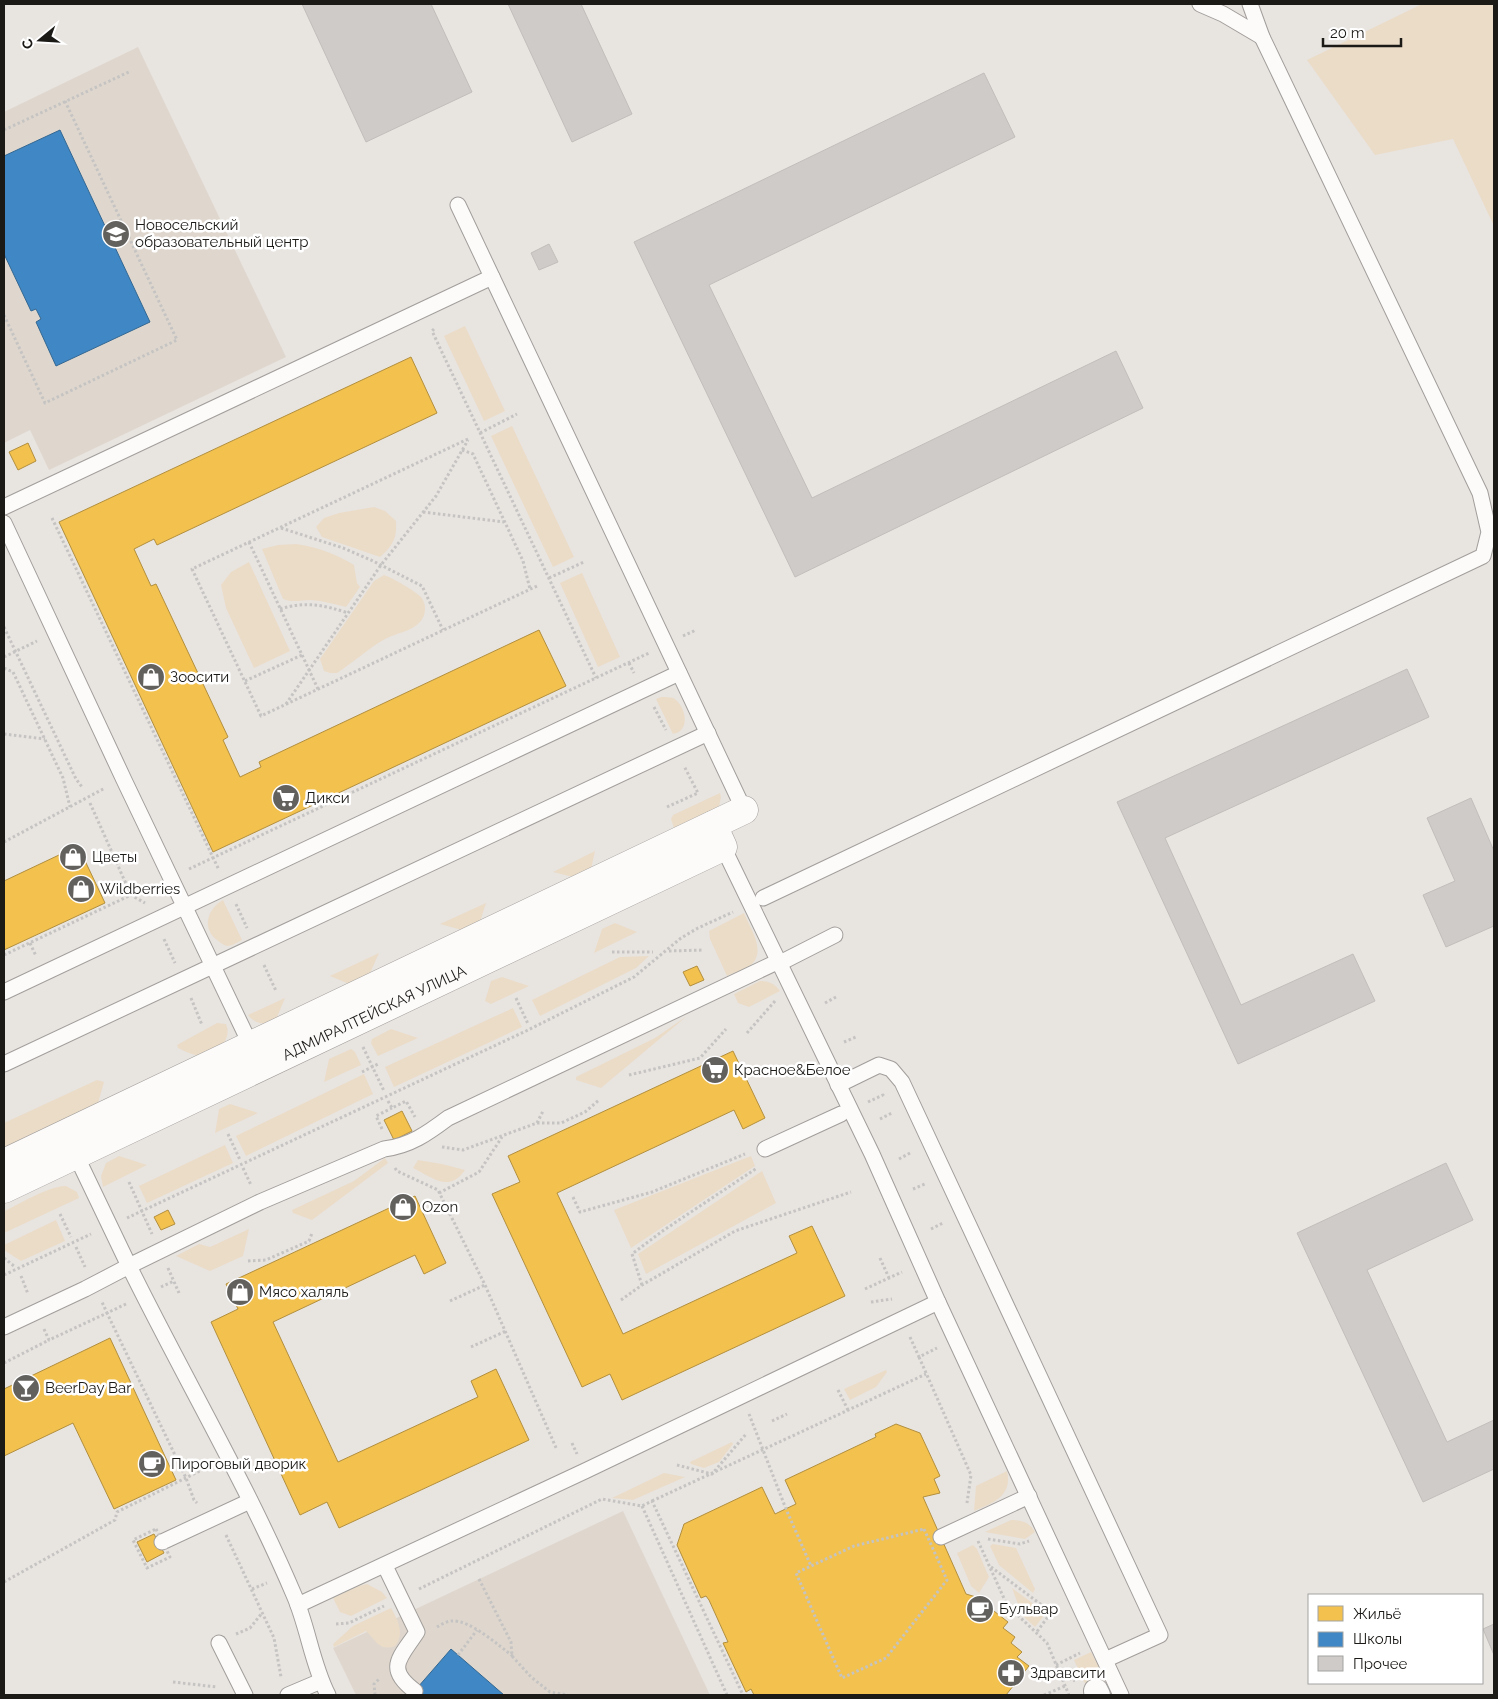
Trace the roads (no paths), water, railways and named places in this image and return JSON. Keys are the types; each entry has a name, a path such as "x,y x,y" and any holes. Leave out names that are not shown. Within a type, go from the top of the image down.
{"street":[{"name":"АДМИРАЛТЕЙСКАЯ УЛИЦА","path":"4,1189 71,1144 718,836 744,810"},
{"name":"АДМИРАЛТЕЙСКАЯ УЛИЦА","path":"4,1163 71,1144"}],"lane":[{"path":"1200,4 1223,14 1262,37"},
{"path":"763,898 1483,556 1489,532 1480,493 1262,37 1250,4"},
{"path":"458,205 744,810"},
{"path":"4,507 492,278"},
{"path":"4,523 256,1056"},
{"path":"4,992 679,673"},
{"path":"4,1064 708,732"},
{"path":"718,836 872,1154 938,1302 1121,1695"},
{"path":"4,1327 260,1202 384,1149 397,1148 424,1136 448,1118 835,935"},
{"path":"838,1085 879,1065 890,1069 902,1082 1008,1307 1160,1636 1105,1660"},
{"path":"758,1150 842,1114"},
{"path":"71,1144 129,1266 250,1501 298,1605 321,1681 328,1695"},
{"path":"298,1605 385,1566 938,1302"},
{"path":"941,1538 1029,1496"},
{"path":"162,1542 250,1501"},
{"path":"385,1566 417,1632 397,1662 397,1670 403,1682 415,1691"},
{"path":"224,1640 245,1695"},
{"path":"288,1695 321,1681"}],"place":[{"name":"Новосельский образовательный центр","path":"116,234"},
{"name":"Зоосити","path":"151,677"},
{"name":"Дикси","path":"286,798"},
{"name":"Цветы","path":"73,857"},
{"name":"Wildberries","path":"81,889"},
{"name":"Красное&Белое","path":"715,1070"},
{"name":"Ozon","path":"403,1207"},
{"name":"Мясо халяль","path":"240,1292"},
{"name":"BeerDay Bar","path":"26,1388"},
{"name":"Пироговый дворик","path":"152,1464"},
{"name":"Бульвар","path":"980,1609"},
{"name":"Здравсити","path":"1011,1673"}]}
